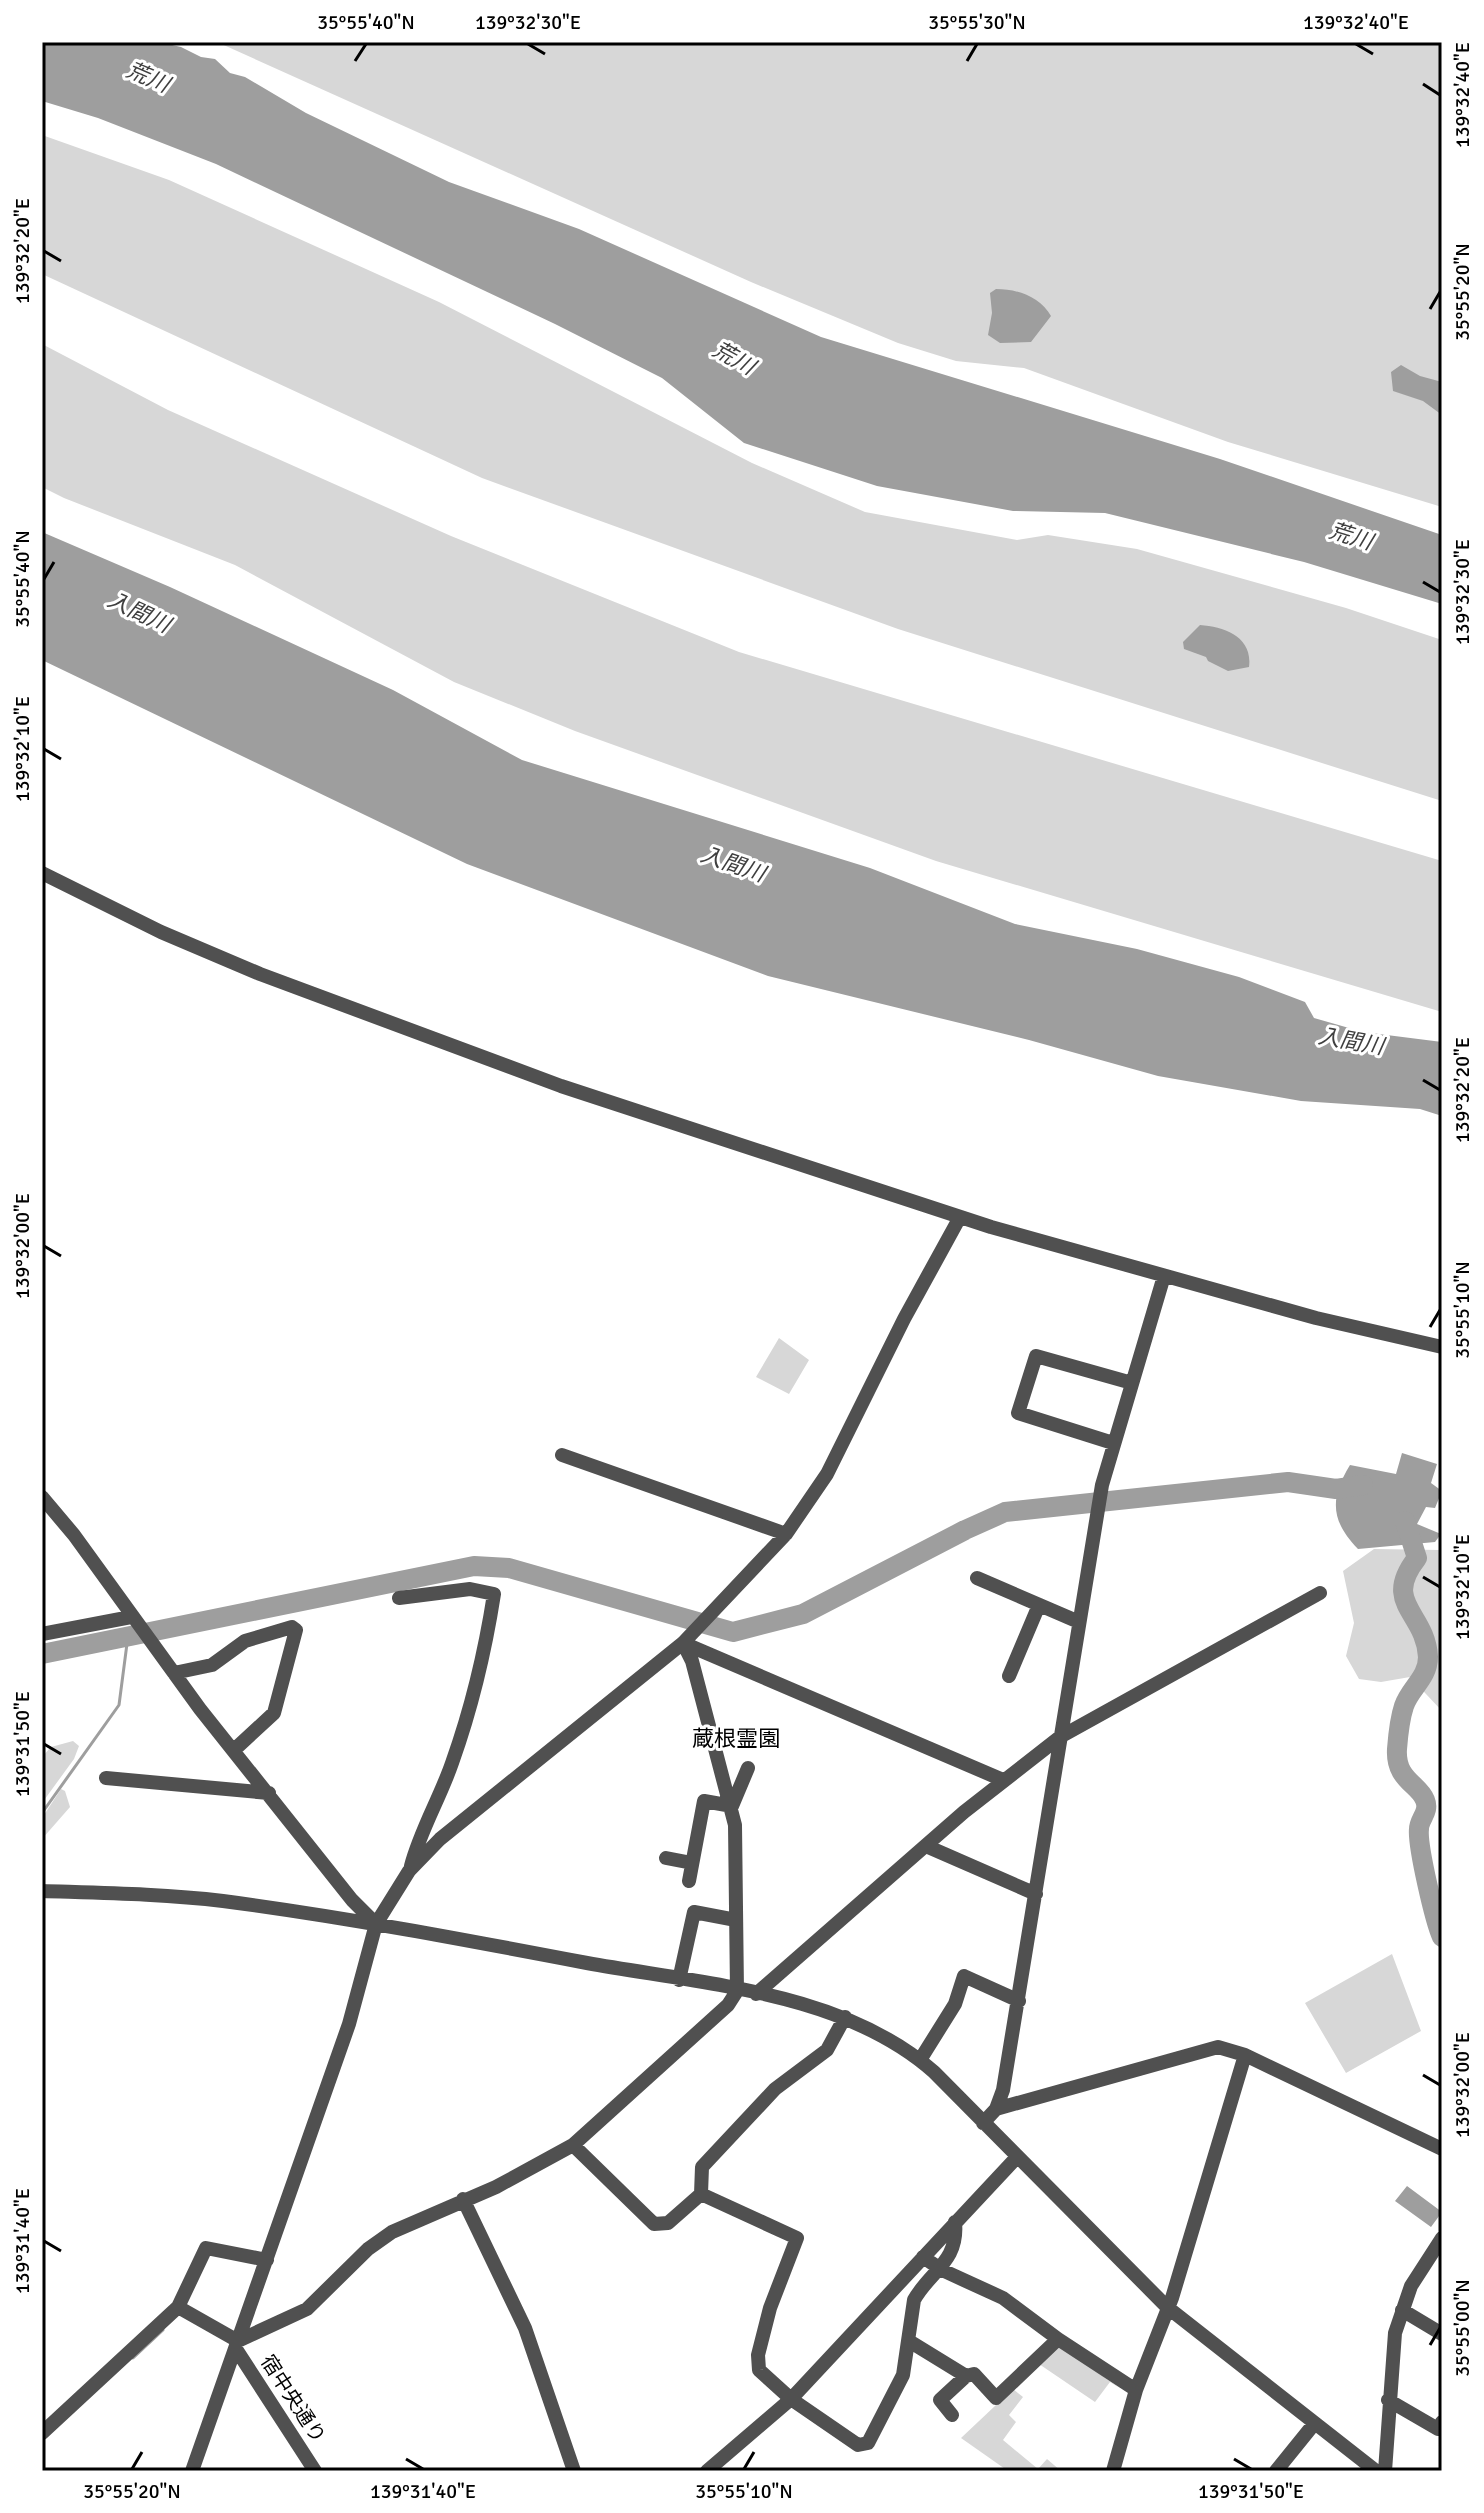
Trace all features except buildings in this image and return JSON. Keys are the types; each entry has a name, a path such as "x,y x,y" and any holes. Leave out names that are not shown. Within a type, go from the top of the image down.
{"street":[{"path":"42,873 161,932 372,1018 586,1095 960,1217 1316,1318 1442,1347"},
{"path":"409,1871 440,1839 683,1643 786,1534 827,1474 904,1319 960,1217"},
{"path":"983,2123 996,2109 1003,2090 1102,1485 1164,1276"},
{"path":"1113,1443 1018,1413 1036,1356 1132,1383"},
{"path":"562,1455 786,1534"},
{"path":"42,1497 74,1535 133,1619 234,1750 352,1900 376,1924"},
{"path":"977,1578 1079,1622"},
{"path":"192,2471 349,2024 376,1924 409,1871 452,1763 483,1664 494,1594 459,1589 399,1598"},
{"path":"756,1994 1003,1780 1060,1737 1320,1593"},
{"path":"1009,1676 1039,1605"},
{"path":"42,1634 133,1619"},
{"path":"174,1673 212,1665 245,1641 292,1627 296,1630 274,1713 234,1750"},
{"path":"683,1643 1003,1780"},
{"path":"237,2345 307,2309 359,2257 392,2232 535,2168 573,2145 720,2012 737,1991 732,1806 683,1643"},
{"path":"732,1806 748,1768"},
{"path":"106,1778 269,1793"},
{"path":"689,1881 704,1801 732,1806"},
{"path":"926,1846 1036,1894"},
{"path":"666,1858 692,1863"},
{"path":"42,1891 220,1901 376,1924 756,1994 845,2017 883,2034 920,2060 1167,2307 1376,2471"},
{"path":"679,1980 694,1912 736,1920"},
{"path":"920,2060 955,2004 964,1976 1019,2001"},
{"path":"573,2145 654,2224 668,2223 701,2194 702,2167 775,2089 827,2050 845,2017"},
{"path":"996,2109 1218,2047 1245,2055 1442,2149"},
{"path":"1113,2471 1136,2390 1167,2307 1245,2055"},
{"path":"709,2471 791,2399 1017,2157"},
{"path":"701,2194 797,2238 770,2308 757,2363 763,2376 791,2399 858,2445 868,2443 903,2375 914,2300 942,2270 957,2237 955,2222"},
{"path":"463,2199 525,2328 574,2471"},
{"path":"1385,2471 1395,2333 1411,2286 1442,2238"},
{"path":"42,2433 178,2307 206,2248 267,2260"},
{"path":"923,2257 942,2270 1003,2298 1058,2339 1136,2390"},
{"path":"178,2307 237,2345"},
{"path":"1402,2310 1442,2334"},
{"path":"952,2415 940,2400 966,2376 974,2374 996,2398 1058,2339"},
{"path":"909,2341 966,2376"},
{"name":"宿中央通り","path":"237,2345 315,2471"},
{"path":"1388,2400 1438,2429 1442,2422"},
{"path":"1276,2471 1314,2424"}],"shaded area":[{"path":"217,42 1442,42 1442,507 1228,442 1024,368 956,361 898,343 751,282"},
{"path":"42,135 169,180 439,302 752,463 865,512 1017,540 1048,535 1137,549 1346,608 1442,640 1442,801 898,629 482,478 42,274"},
{"path":"42,344 168,410 451,536 739,652 1442,861 1442,1012 936,861 575,731 454,682 235,565 64,498 42,487"},
{"path":"779,1338 809,1360 789,1394 756,1377"},
{"path":"1374,1549 1440,1550 1442,1711 1410,1677 1381,1682 1359,1679 1346,1656 1354,1623 1343,1571"},
{"path":"73,1741 79,1746 74,1759 42,1803 42,1757 51,1747"},
{"path":"61,1789 65,1791 70,1807 42,1839 42,1818"},
{"path":"1392,1954 1421,2031 1346,2073 1305,2003"},
{"path":"1058,2345 1121,2389 1110,2382 1095,2402 1039,2364"},
{"path":"1013,2389 1023,2397 1009,2415 1016,2422 1003,2440 1038,2469 1047,2459 1061,2471 1008,2471 961,2438"}],"water":[{"name":"荒川","path":"42,42 159,42 181,47 201,57 215,59 230,73 245,77 306,113 449,182 579,229 821,337 1220,459 1442,535 1442,604 1304,562 1105,513 1013,511 877,486 744,443 662,378 555,324 216,164 98,118 42,101"},
{"path":"996,289 1028,295 1051,316 1031,342 1000,343 988,335 992,313 990,293"},
{"path":"1401,365 1420,376 1442,382 1442,415 1423,401 1393,391 1391,372"},
{"name":"入間川","path":"42,532 393,690 522,760 870,868 1015,924 1137,949 1239,977 1305,1002 1314,1018 1363,1032 1442,1042 1442,1116 1420,1109 1301,1101 1158,1076 1029,1040 768,976 467,864 42,660"},
{"path":"1200,625 1228,631 1242,641 1247,648 1249,667 1228,671 1206,657 1184,649 1183,642"},
{"path":"1402,1453 1437,1464 1431,1483 1442,1491 1435,1508 1426,1507 1417,1524 1441,1534 1435,1542 1358,1549 1338,1518 1336,1498 1343,1477 1350,1465 1396,1474"},
{"path":"1407,2186 1442,2212 1431,2227 1395,2201"}],"waterway":[{"path":"42,1654 474,1566 509,1568 733,1632 803,1614 1005,1512 1288,1482 1336,1489 1363,1485"},
{"path":"1405,1521 1417,1558 1407,1574 1404,1598 1420,1629 1428,1657 1425,1671 1404,1706 1397,1759 1403,1775 1422,1794 1426,1804 1419,1825 1419,1838 1442,1937"},
{"path":"42,1813 119,1705 128,1636"},
{"path":"133,2358 163,2330"}],"district":[{"name":"蔵根霊園","path":"736,1738"}]}
